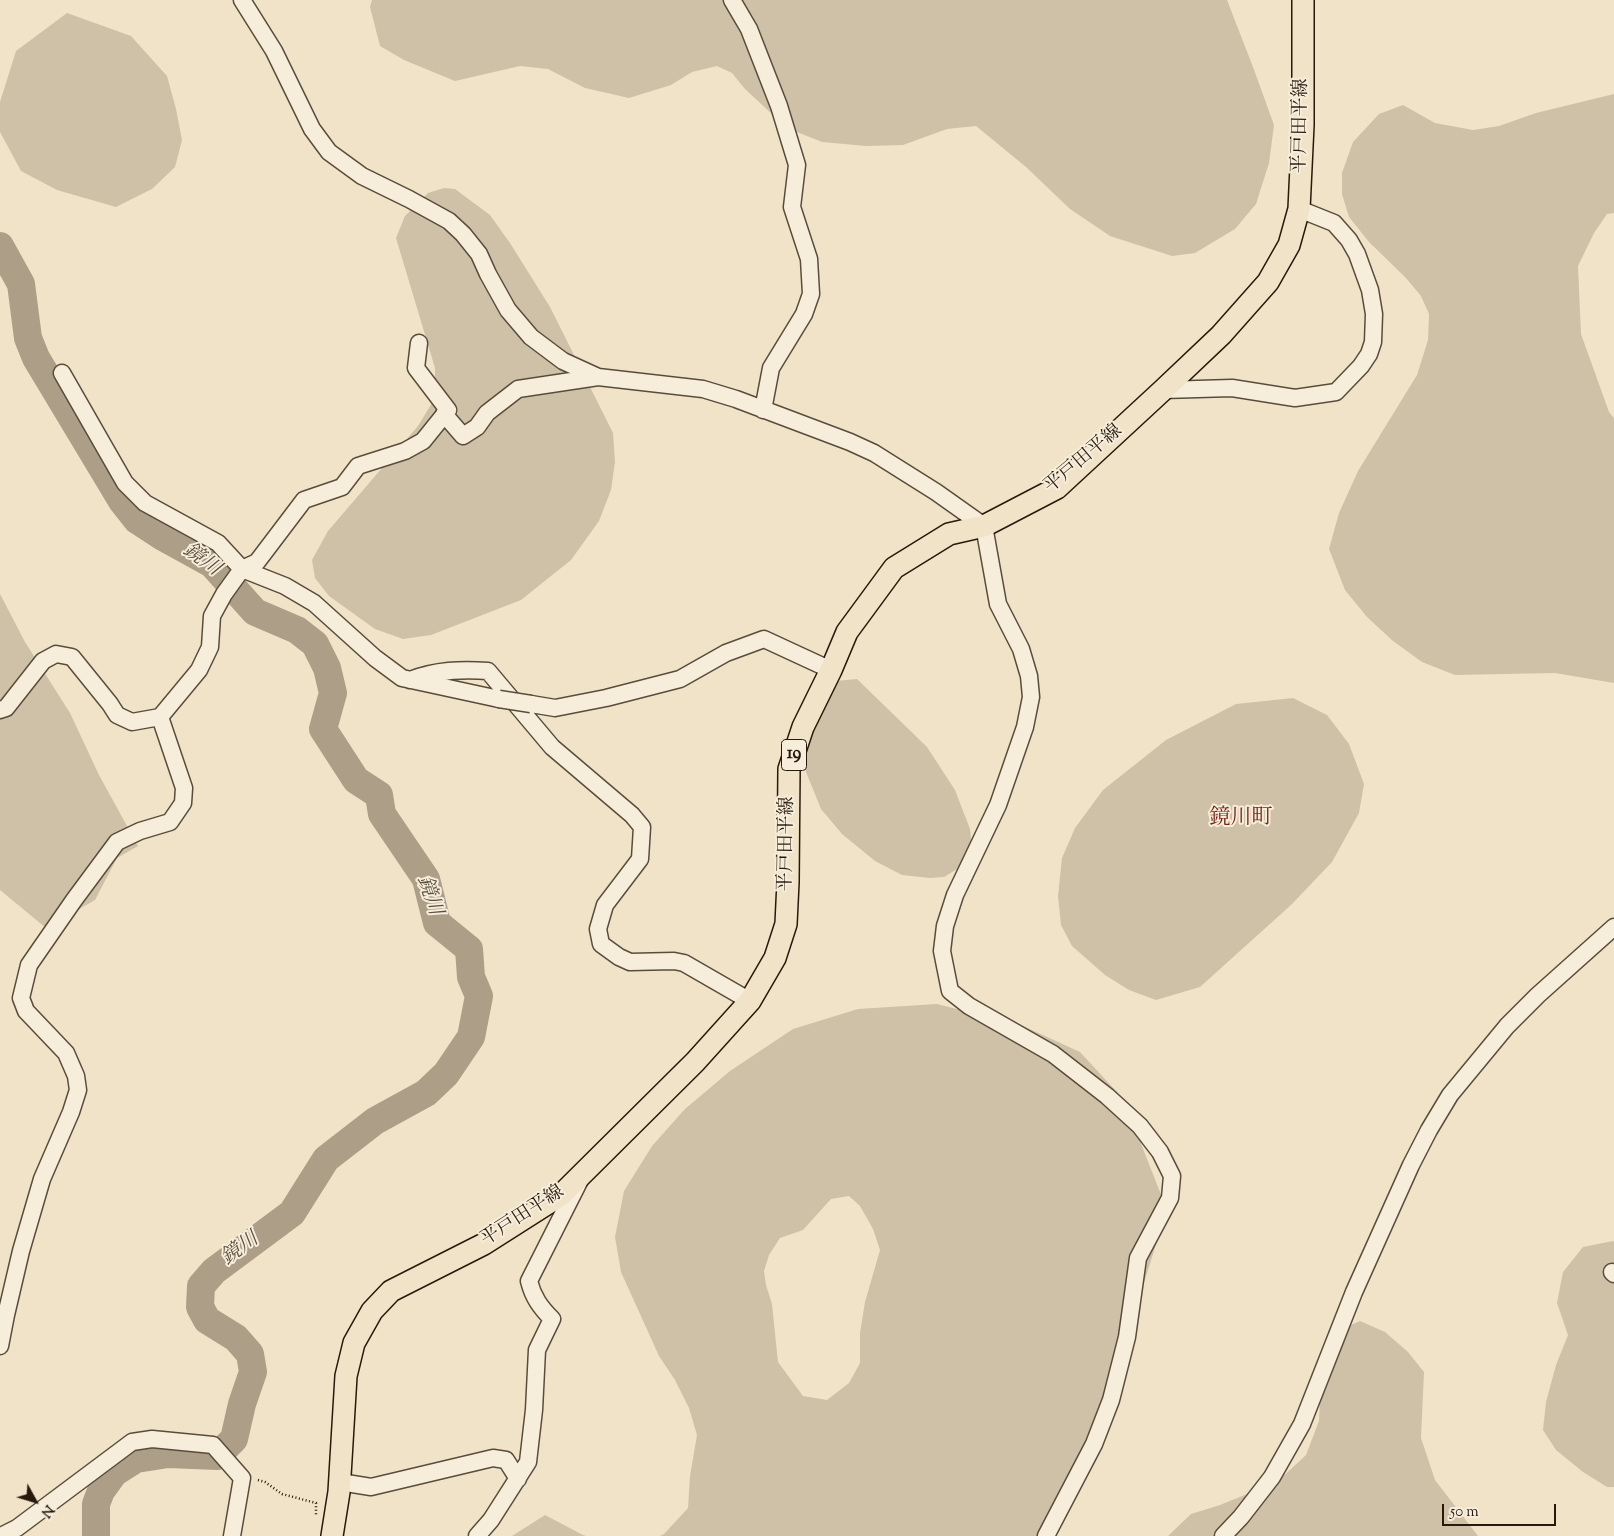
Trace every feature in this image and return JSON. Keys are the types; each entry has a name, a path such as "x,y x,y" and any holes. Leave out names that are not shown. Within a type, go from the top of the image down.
{"main road":[{"name":"平戸田平線","path":"332,1536 340,1482 346,1376 354,1343 372,1311 391,1291 484,1244 561,1195 695,1062 750,1001 775,958 786,924 789,769 803,727 847,632 894,568 949,534 984,526 1057,488 1221,335 1268,282 1289,245 1299,209 1303,125 1303,0"}],"street":[{"path":"242,0 274,51 312,129 329,152 362,176 450,221 480,254 488,274 508,310 531,337 563,361 598,378"},
{"path":"732,0 752,37 779,106 797,165 792,207 809,259 811,294 804,314 771,368 764,410"},
{"path":"1164,390 1232,388 1295,398 1304,397 1336,392 1361,366 1369,354 1373,342 1374,314 1370,290 1357,254 1349,240 1334,223 1299,209"},
{"path":"0,710 6,708 43,661 56,654 72,657 117,715 132,722 160,717 200,670 210,647 212,616 224,594 242,570 257,562 304,500 342,487 358,466 405,451 423,440 448,410 416,368 419,344"},
{"path":"62,373 125,482 145,503 218,543 242,570 285,586 314,603 375,658 402,678 499,699 555,708 606,698 680,679 726,653 764,638 831,670"},
{"path":"444,414 463,436 477,427 487,414 518,389 598,378 703,389 736,399 874,453 936,492 984,526 998,604 1020,649 1030,676 1030,697 1025,727 998,805 956,894 945,926 942,951 950,991 969,1006 1053,1054 1107,1096 1140,1126 1160,1152 1172,1176 1170,1198 1138,1258 1127,1337 1111,1400 1094,1444 1046,1536"},
{"path":"410,680 426,674 463,669 488,670 552,747 632,815 642,827 640,858 605,905 598,929 601,944 619,957 630,962 674,961 684,963 750,1001"},
{"path":"0,1346 21,1251 42,1179 71,1112 78,1090 76,1076 66,1053 26,1011 21,998 29,965 117,842 170,822 183,804 184,788 160,717"},
{"path":"1223,1536 1242,1517 1272,1478 1302,1424 1354,1292 1411,1165 1450,1095 1507,1026 1538,995 1614,927"},
{"path":"478,1536 491,1520 528,1462 534,1410 536,1350 552,1319 540,1307 532,1292 529,1280 584,1172"},
{"path":"1,1536 17,1528 132,1442 152,1439 213,1444 242,1478 232,1536"},
{"path":"340,1482 371,1487 494,1458 506,1460 518,1479"},
{"path":"1242,1517 1243,1536"}],"path":[{"path":"242,1478 265,1482 282,1494 316,1503 316,1520"}],"shaded area":[{"path":"372,0 1227,0 1274,125 1269,163 1256,204 1235,229 1195,253 1172,256 1110,236 1070,209 1026,167 976,126 947,129 903,145 866,146 822,142 787,128 745,89 732,73 717,66 692,72 671,85 629,98 585,88 548,69 520,66 455,81 404,60 380,46 370,7"},
{"path":"67,13 131,36 167,76 176,109 182,140 175,167 152,189 116,207 57,190 21,171 0,132 0,102 16,51"},
{"path":"1614,94 1614,213 1607,214 1594,233 1578,266 1581,334 1609,412 1614,418 1614,683 1555,673 1455,675 1422,662 1393,641 1367,617 1345,590 1329,549 1339,513 1358,471 1417,375 1428,340 1429,314 1421,296 1406,278 1369,242 1349,217 1342,194 1342,173 1353,142 1379,114 1403,105 1435,123 1473,130 1499,126 1536,113"},
{"path":"444,188 455,189 490,215 550,307 613,433 615,462 611,490 599,521 571,560 521,600 431,635 403,639 375,629 329,596 315,578 312,560 328,531 418,426 435,398 435,368 396,238 405,216 428,193"},
{"path":"0,594 25,642 70,713 99,775 138,846 117,858 95,900 46,928 0,890"},
{"path":"857,679 927,747 955,790 970,829 972,850 967,863 944,877 930,878 902,875 875,861 842,834 821,809 806,772 798,738 824,682"},
{"path":"1293,698 1327,715 1349,744 1364,784 1359,813 1332,862 1291,905 1200,987 1156,1000 1129,990 1105,975 1072,946 1061,925 1058,896 1062,858 1075,828 1103,790 1166,740 1236,704"},
{"path":"937,1004 1023,1026 1080,1052 1128,1104 1162,1197 1160,1232 1118,1359 1067,1494 1047,1536 660,1536 688,1508 690,1476 697,1435 689,1408 675,1380 659,1356 621,1272 615,1237 624,1191 652,1146 685,1109 730,1071 793,1029 858,1009","holes":["849,1196 860,1206 873,1229 880,1250 865,1302 860,1333 860,1363 849,1383 827,1400 803,1396 778,1362 772,1304 764,1271 769,1255 780,1238 803,1230 831,1199"]},
{"path":"1613,1241 1614,1487 1607,1487 1583,1472 1556,1450 1543,1430 1546,1402 1556,1365 1568,1335 1557,1303 1563,1272 1583,1247"},
{"path":"1360,1321 1385,1332 1408,1352 1424,1372 1421,1438 1435,1480 1478,1536 1168,1536 1191,1514 1220,1505 1277,1482 1306,1455 1319,1421 1322,1351 1338,1331"},
{"path":"545,1515 583,1535 586,1536 512,1536"}],"waterway":[{"name":"鏡川","path":"0,246 21,284 28,338 36,358 122,501 137,520 163,537 212,564 255,612 297,630 315,644 327,668 333,693 323,729 356,780 379,795 382,814 426,879 437,923 469,949 471,977 479,996 471,1037 446,1074 426,1093 375,1121 326,1159 292,1213 214,1271 201,1286 200,1307 207,1320 236,1338 250,1354 253,1372 242,1404 234,1439 217,1456 168,1454 136,1459 114,1473 101,1491 96,1504 96,1536"}],"district":[{"name":"鏡川町","path":"1241,819"}]}
